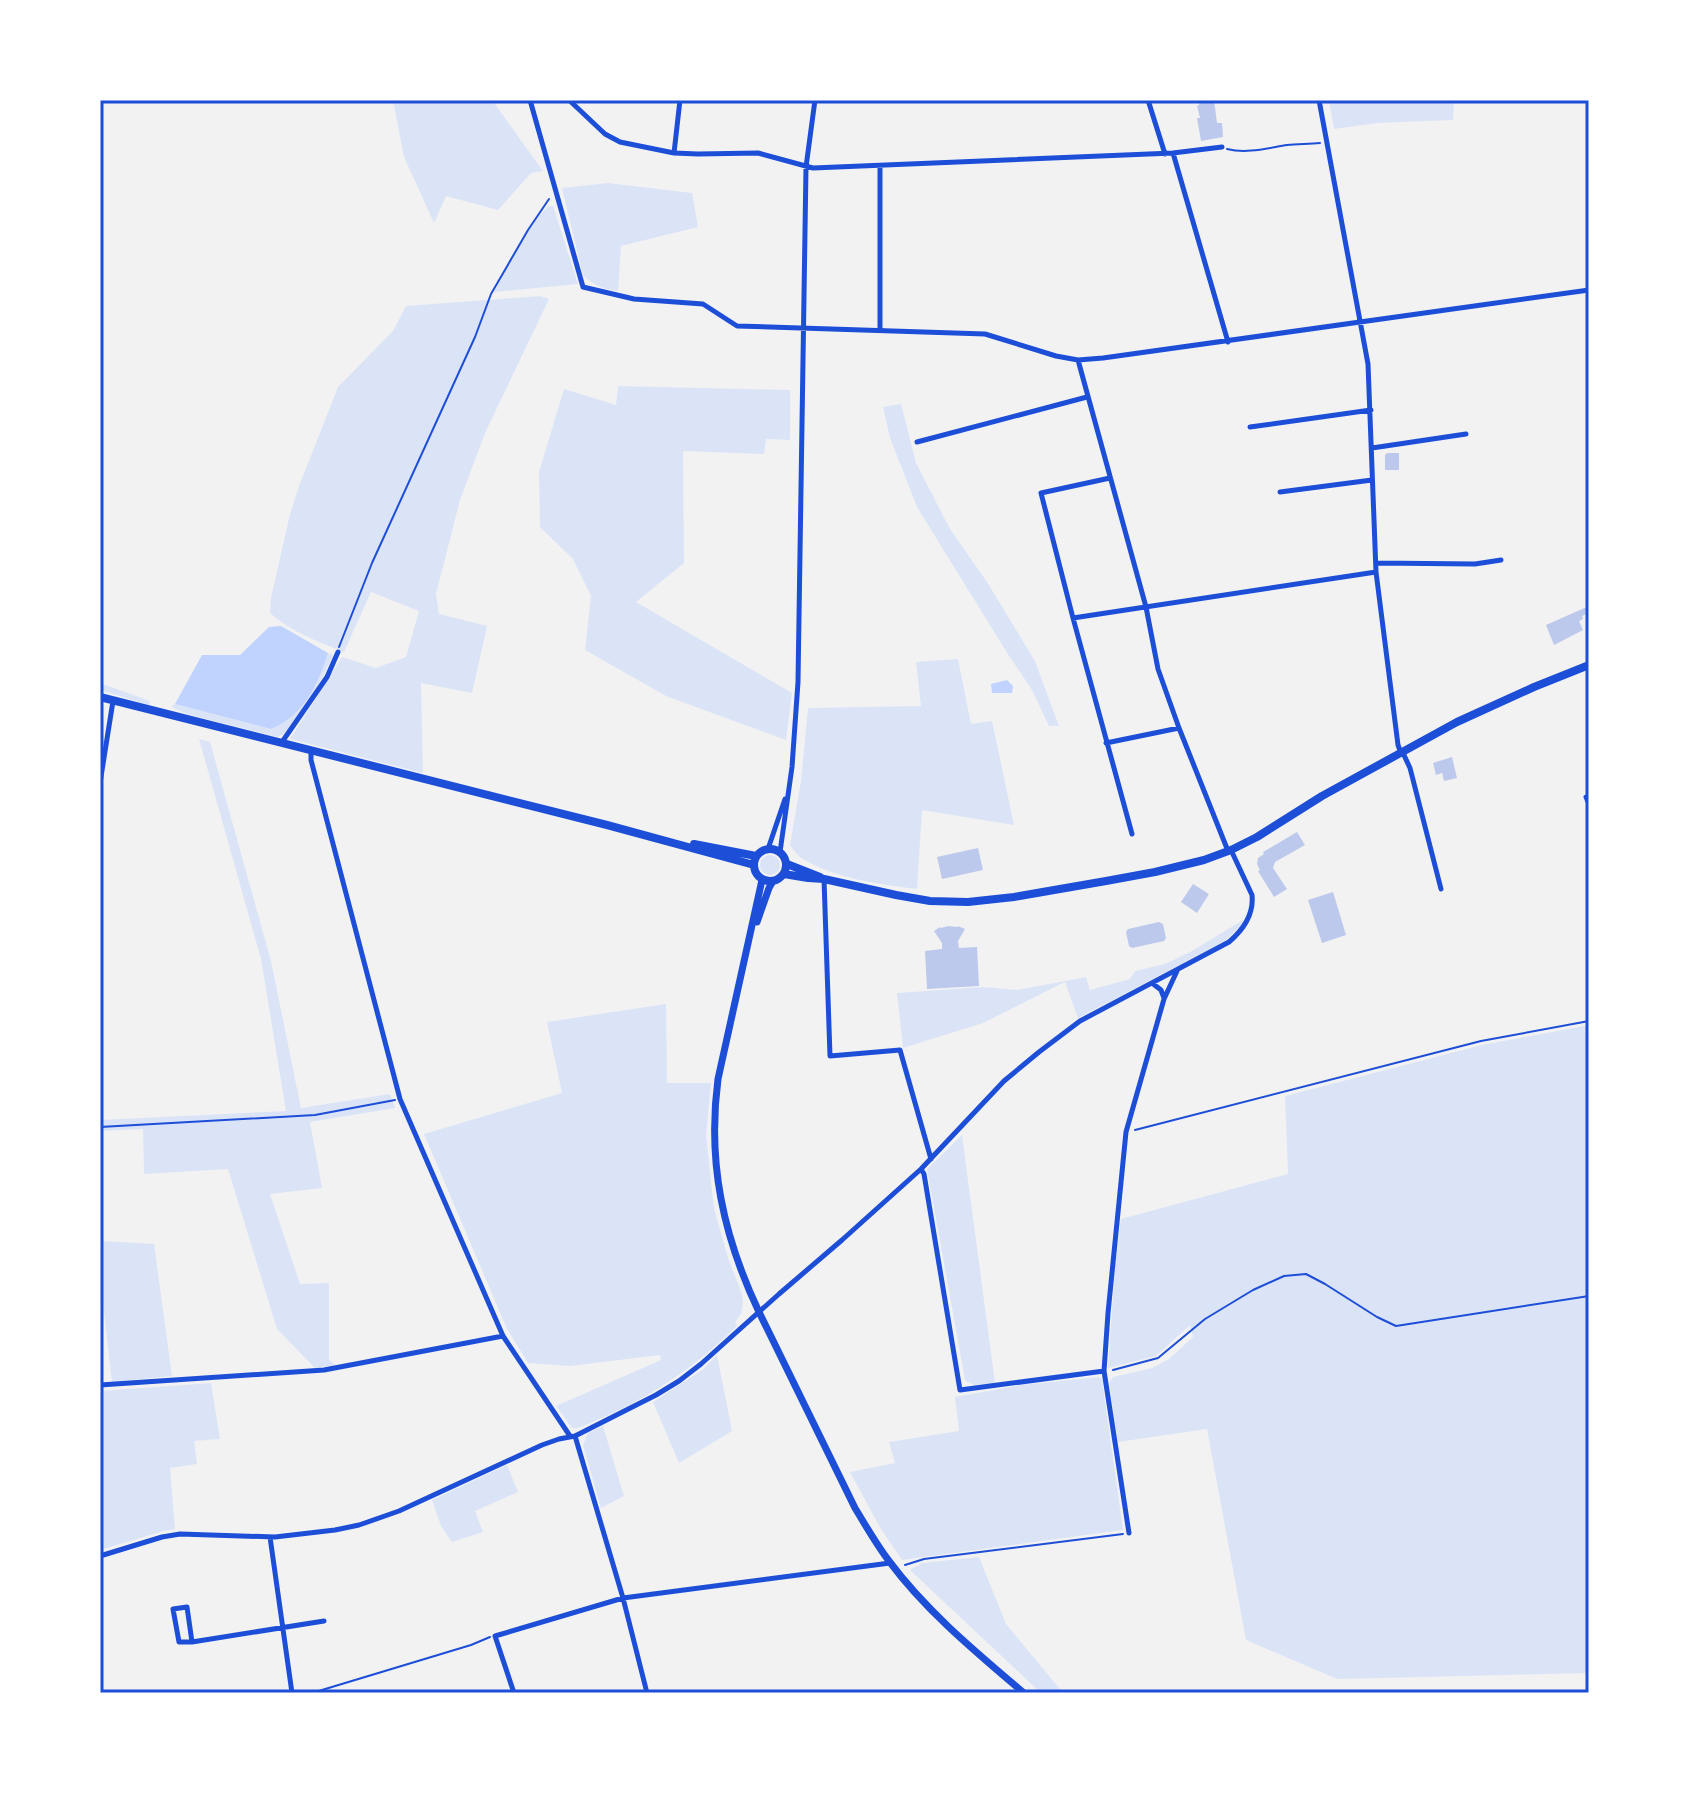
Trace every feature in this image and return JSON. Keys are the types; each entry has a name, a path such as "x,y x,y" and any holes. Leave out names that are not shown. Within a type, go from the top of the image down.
{"main road":[{"path":"785,869 911,898 968,902 1143,875 1204,860 1257,837 1322,796 1457,722 1589,665"},
{"path":"100,697 755,861"},
{"path":"764,850 780,852 785,869 773,881 762,880 756,873 755,861 764,850"}],"street":[{"path":"530,100 583,287 634,299 703,304 737,326 985,334 1078,360 1228,342 1589,290"},
{"path":"569,100 605,134 620,142 674,153 758,153 806,167 1165,154 1222,147"},
{"path":"674,153 680,100"},
{"path":"780,852 786,821 798,682 806,167 815,100"},
{"path":"1148,100 1165,154"},
{"path":"1319,100 1368,364 1376,572 1398,745 1410,768 1441,889"},
{"path":"1173,153 1228,342"},
{"path":"880,166 880,329"},
{"path":"100,1556 180,1534 270,1537 335,1530 373,1521 542,1445 572,1436 656,1395 701,1364 842,1240 921,1169 1004,1081 1039,1052 1080,1021 1177,971 1238,934 1250,913 1252,895 1230,851 1158,669 1146,607 1078,360"},
{"path":"917,442 1087,397"},
{"path":"1250,427 1371,410"},
{"path":"1372,448 1466,434"},
{"path":"1110,478 1041,493 1132,834"},
{"path":"1280,492 1372,480"},
{"path":"1376,563 1475,564 1501,560"},
{"path":"1073,618 1376,572"},
{"path":"282,743 327,677 338,652"},
{"path":"100,783 113,701"},
{"path":"1106,743 1179,728"},
{"path":"311,751 400,1099 503,1336 572,1436 623,1598 647,1693"},
{"path":"768,849 789,786"},
{"path":"1589,796 1586,797 1589,804"},
{"path":"824,879 830,1056 900,1050 931,1159"},
{"path":"762,880 718,1079 713,1128 722,1208 736,1258 759,1312 855,1508 891,1563 951,1628 1024,1693"},
{"path":"748,947 773,881"},
{"path":"1129,1533 1104,1371 1117,1212 1126,1132 1164,999 1177,971"},
{"path":"1152,983 1161,990 1164,999"},
{"path":"921,1169 960,1390 1104,1371"},
{"path":"100,1385 301,1373 503,1336"},
{"path":"270,1537 292,1693"},
{"path":"514,1693 495,1636 623,1598 891,1563"},
{"path":"192,1642 187,1607 173,1609 179,1642 192,1642 283,1629 324,1621"},
{"path":"1008,1693 1016,1686"}],"path":[{"path":"1222,147 1236,151 1327,142"},
{"path":"338,652 372,563 475,337 491,294 549,199"},
{"path":"1126,1132 1481,1041 1589,1021"},
{"path":"100,1127 315,1115 400,1099"},
{"path":"1104,1371 1158,1358 1205,1319 1253,1290 1284,1276 1306,1274 1396,1326 1589,1296"},
{"path":"897,1571 910,1562 924,1559 1129,1533"},
{"path":"312,1693 495,1636"}],"shaded area":[{"path":"393,100 492,100 543,171 531,173 498,210 446,196 434,223 404,157"},
{"path":"1329,100 1454,100 1453,120 1377,123 1334,129"},
{"path":"608,183 692,193 698,227 621,246 618,291 599,286 583,275 562,188"},
{"path":"549,206 553,206 578,284 494,292 527,233"},
{"path":"540,296 549,299 485,433 460,500 436,594 439,614 487,626 472,693 421,683 423,773 290,739 342,657 376,668 406,657 419,611 371,592 344,652 296,631 270,613 290,514 338,387 393,331 406,306"},
{"path":"618,386 790,390 790,440 766,439 764,454 683,451 684,563 636,602 792,693 786,740 666,696 585,650 591,596 573,559 540,527 539,472 564,389 616,405"},
{"path":"901,404 916,463 950,529 987,582 1035,661 1059,726 1049,726 1032,690 917,507 890,438 883,407"},
{"path":"328,653 333,655 310,700 278,737 187,714 171,707 175,704 271,729 301,708 320,676"},
{"path":"958,659 971,724 992,721 1014,825 922,810 917,889 843,876 815,866 799,856 790,845 801,781 808,708 921,706 916,662"},
{"path":"100,683 150,701 149,705 100,690"},
{"path":"199,739 210,742 271,961 301,1108 390,1094 395,1108 310,1122 322,1188 270,1194 300,1284 329,1283 329,1360 335,1365 315,1368 277,1329 228,1169 144,1174 143,1129 100,1131 100,1120 286,1111 261,959"},
{"path":"770,855 777,858 780,865 777,872 770,875 763,872 760,865 763,858"},
{"path":"1243,920 1224,942 1078,1018 1065,982 983,1023 903,1048 897,993 983,987 1017,990 1086,977 1090,990 1130,979 1135,971 1165,964"},
{"path":"666,1004 667,1083 711,1083 706,1135 714,1209 742,1294 741,1314 735,1322 737,1326 719,1343 663,1385 601,1419 572,1428 556,1406 661,1360 660,1355 570,1366 528,1363 507,1329 424,1134 562,1093 547,1022"},
{"path":"1589,1025 1589,1673 1337,1679 1246,1640 1207,1429 1118,1442 1109,1383 1113,1377 1152,1368 1169,1359 1193,1337 1190,1325 1156,1356 1108,1368 1121,1219 1288,1174 1285,1096 1482,1045"},
{"path":"962,1135 995,1383 974,1385 965,1380 927,1169"},
{"path":"101,1241 154,1244 172,1376 112,1382 101,1285"},
{"path":"717,1355 732,1431 679,1463 653,1402 702,1370"},
{"path":"1099,1377 1102,1380 1123,1530 902,1560 850,1472 895,1463 889,1442 959,1431 955,1397 1021,1385"},
{"path":"211,1383 220,1439 194,1441 197,1464 170,1468 175,1529 100,1550 100,1391"},
{"path":"603,1426 624,1496 601,1508 583,1445 588,1433"},
{"path":"507,1465 518,1492 475,1511 483,1532 452,1542 441,1526 432,1500"},
{"path":"979,1557 1006,1624 1063,1693 1041,1693 910,1570 922,1563"}],"water":[{"path":"281,626 328,653 308,698 282,724 271,729 175,704 202,655 240,655 269,627"},
{"path":"1007,680 1013,686 1012,693 992,693 991,684"}],"building":[{"path":"1199,100 1214,100 1217,123 1222,123 1223,137 1201,141 1197,118 1200,118"},
{"path":"1387,453 1399,453 1399,470 1385,470"},
{"path":"1589,606 1589,613 1579,621 1583,630 1554,645 1546,625"},
{"path":"1452,757 1457,778 1444,781 1442,773 1436,775 1433,763"},
{"path":"1297,832 1305,845 1275,862 1273,868 1287,889 1274,897 1258,871 1258,858"},
{"path":"978,848 983,870 942,879 937,857"},
{"path":"1193,884 1209,894 1197,913 1181,902"},
{"path":"1333,892 1346,935 1322,943 1308,900"},
{"path":"1159,922 1163,924 1164,941 1132,948 1129,946 1128,929"},
{"path":"948,926 965,929 958,941 959,948 977,947 979,986 927,989 925,951 942,949 942,943 934,931"}]}
